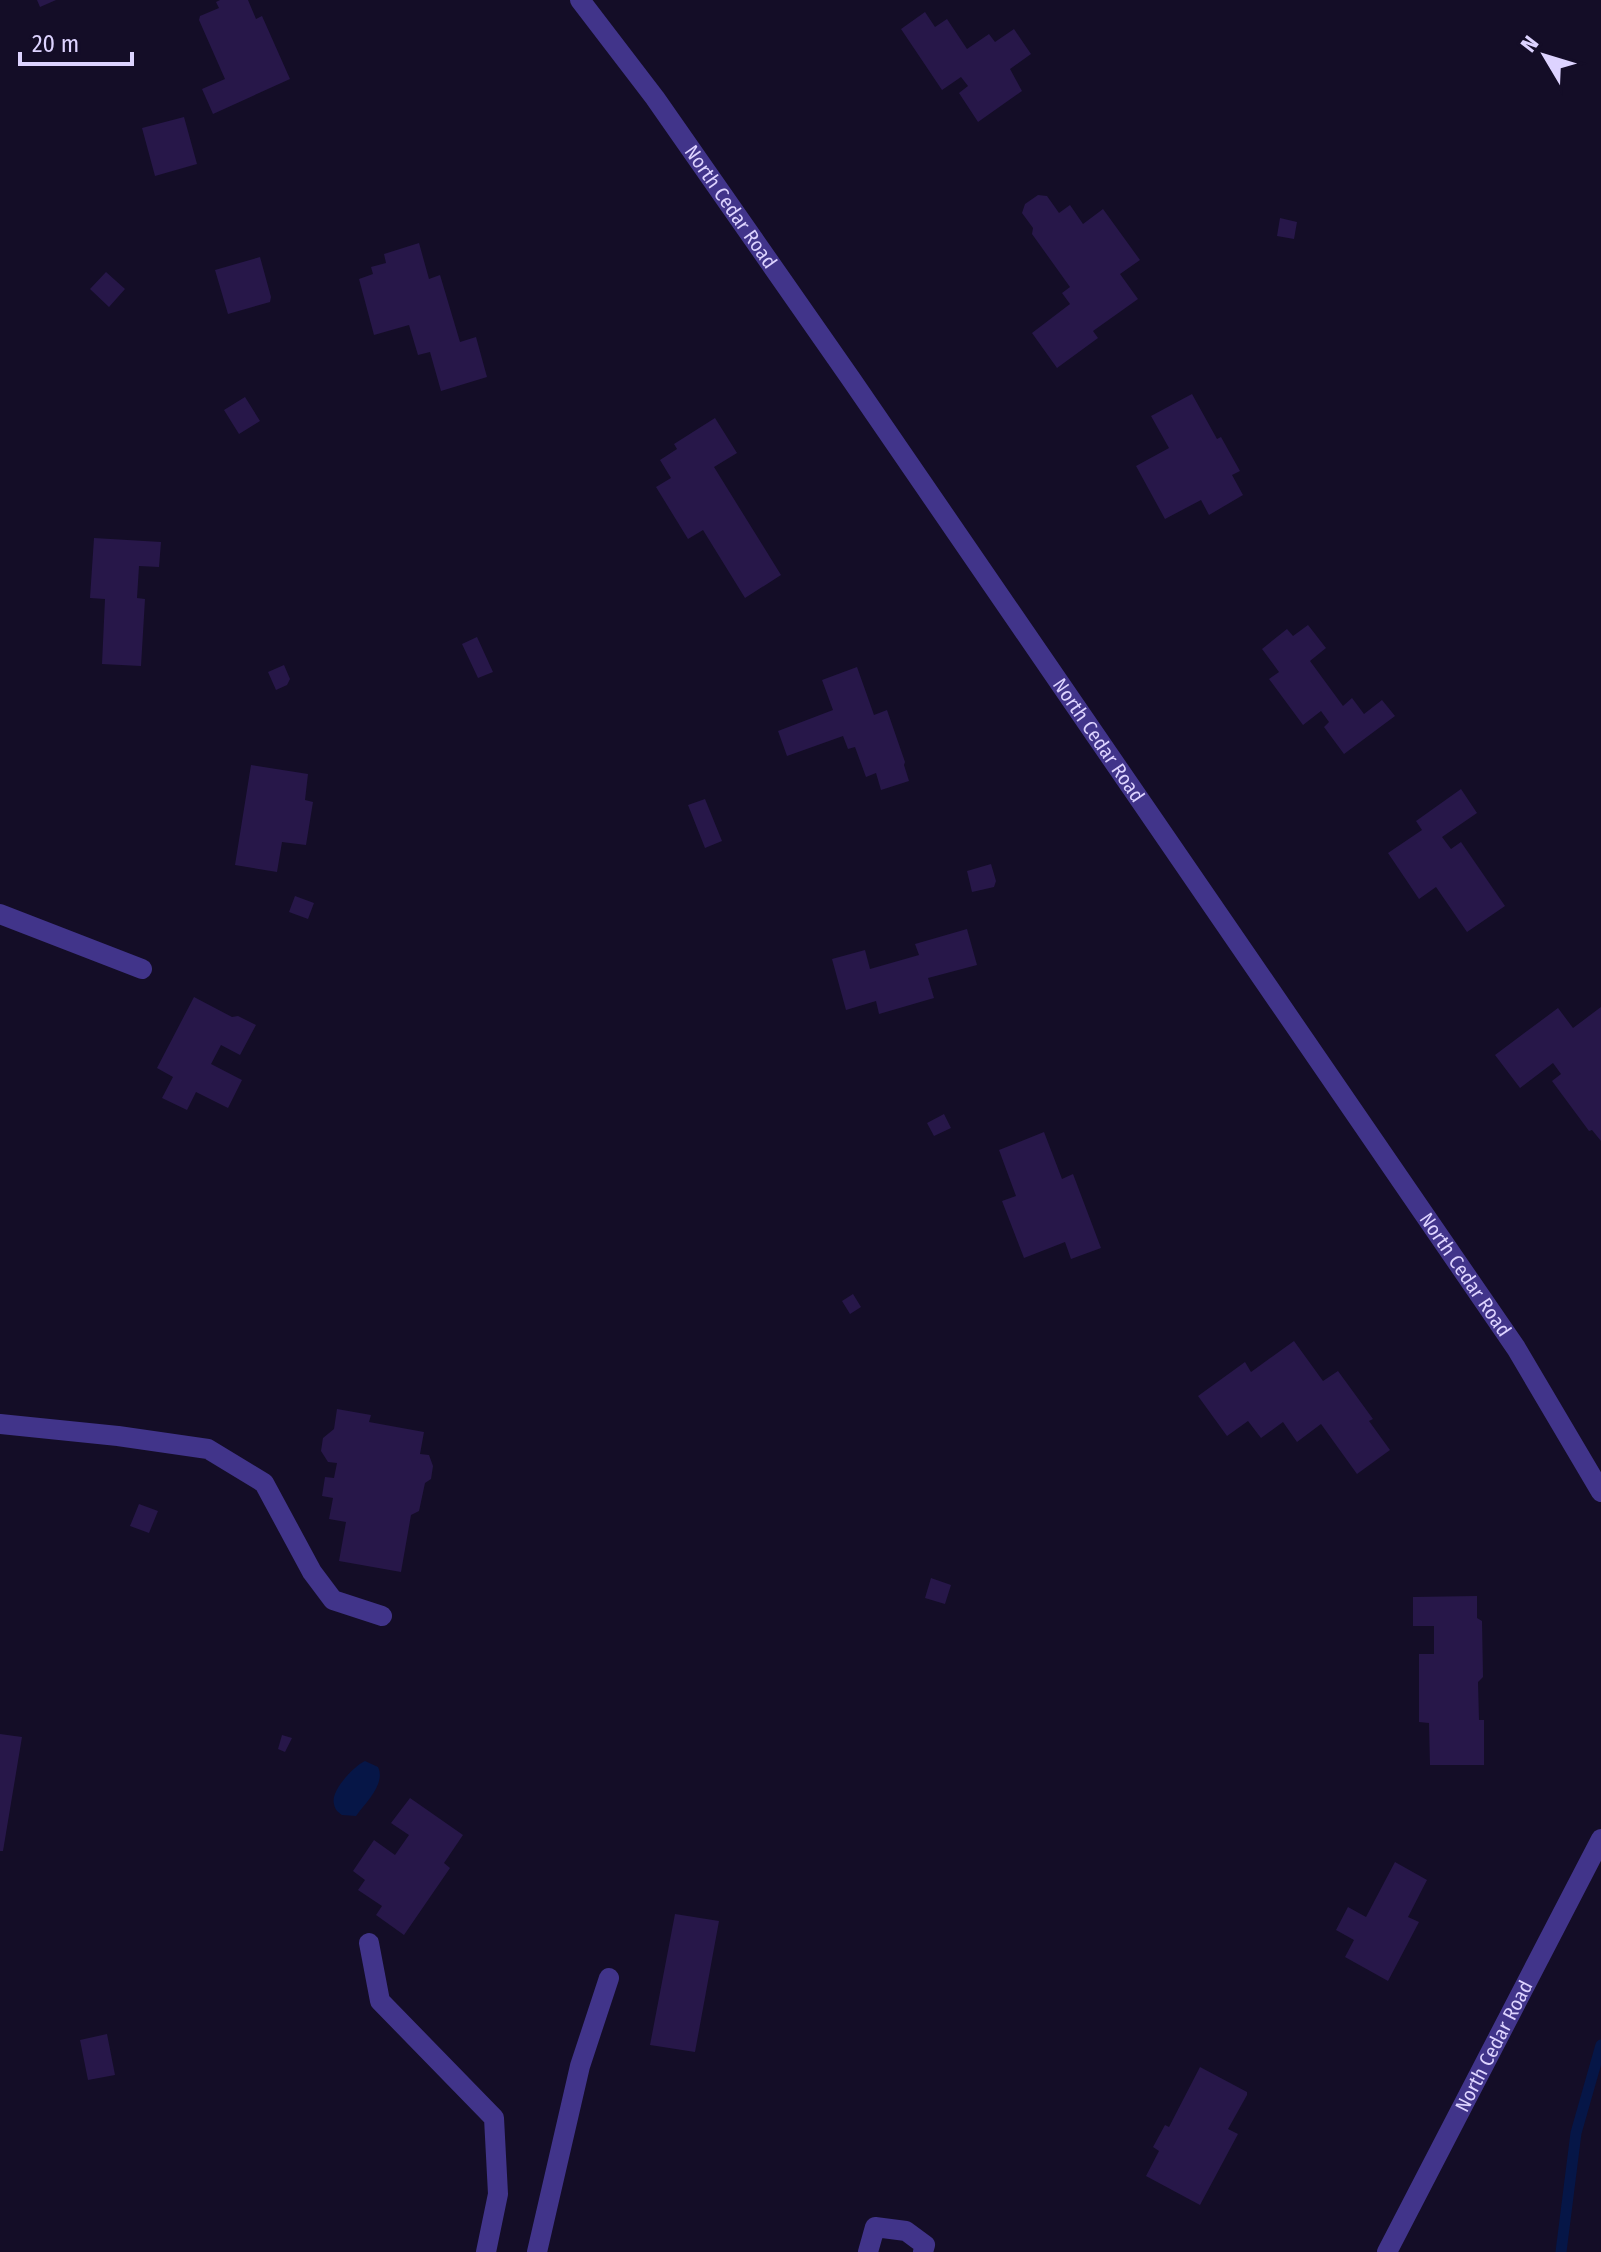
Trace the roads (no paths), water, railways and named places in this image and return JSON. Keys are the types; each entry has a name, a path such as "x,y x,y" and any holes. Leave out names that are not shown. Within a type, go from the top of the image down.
{"street":[{"name":"North Cedar Road","path":"580,0 655,98 833,354 1507,1335 1601,1492"},
{"path":"0,914 142,969"},
{"path":"0,1424 208,1449 264,1483 312,1572 333,1600 382,1616"},
{"name":"North Cedar Road","path":"1387,2252 1601,1839"},
{"path":"369,1943 380,2001 494,2118 498,2194 486,2252"},
{"path":"537,2252 580,2066 609,1978"},
{"path":"868,2252 875,2227 906,2231 925,2245 923,2252"}],"waterway":[{"path":"1561,2252 1576,2133 1601,2045"}]}
